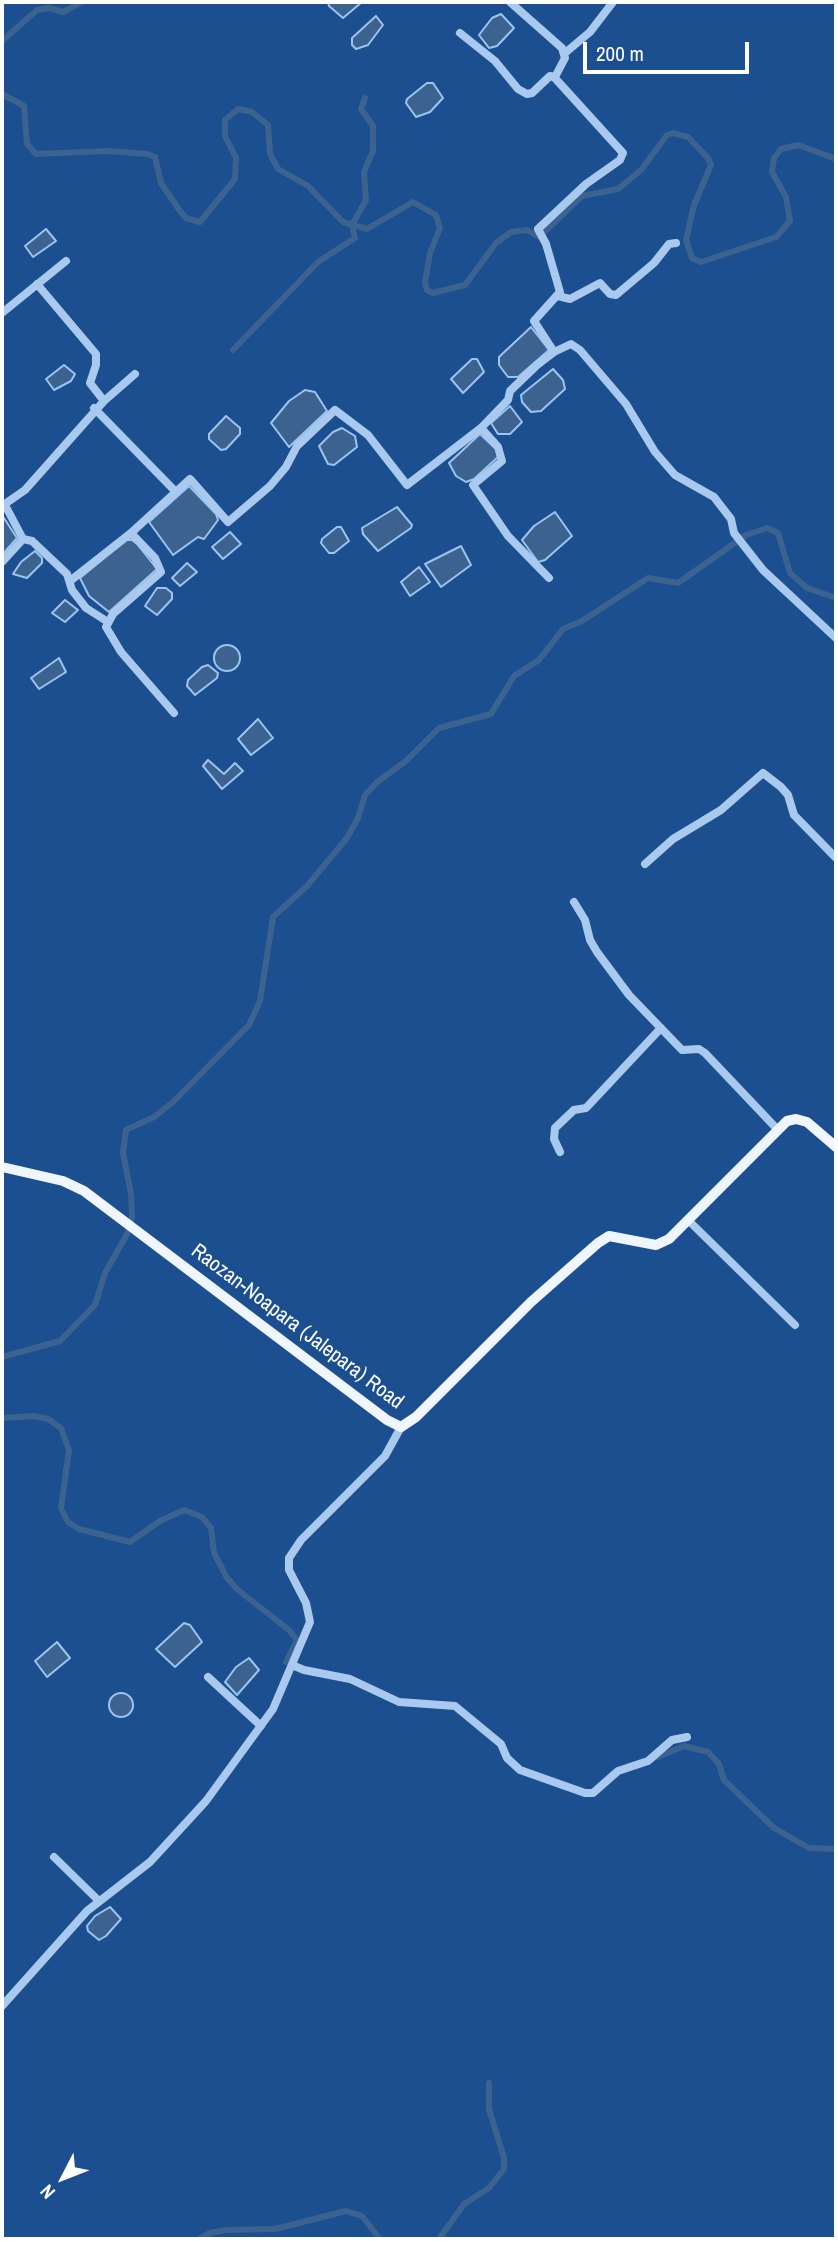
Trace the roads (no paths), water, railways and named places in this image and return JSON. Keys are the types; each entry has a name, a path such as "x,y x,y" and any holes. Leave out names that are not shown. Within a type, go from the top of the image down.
{"main road":[{"path":"778,1129 791,1119 802,1120 836,1147"},
{"name":"Raozan-Noapara (Jalepara) Road","path":"2,1167 63,1181 84,1191 393,1425 401,1427 416,1417 531,1302 598,1243 609,1236 656,1245 669,1239 778,1129"}],"street":[{"path":"510,2 565,53"},
{"path":"555,77 563,65 565,53 590,32 613,2"},
{"path":"460,33 495,61 518,89 532,93 550,76 555,77 623,153 620,160 567,200 541,235 558,296"},
{"path":"558,296 570,299 600,283 610,294 616,295 670,244 676,243"},
{"path":"2,313 66,261"},
{"path":"37,284 96,354 96,365 90,383 104,401"},
{"path":"554,352 534,321 558,296"},
{"path":"70,581 131,533 190,479 228,522 262,494 286,467 297,446 335,410 368,435 407,485 481,428 508,400 510,391 567,344 580,350 626,404 655,452 675,475 705,490 725,509 741,545 775,583 836,638"},
{"path":"108,622 86,608 55,561 32,541 23,539 3,505 25,490 95,409 135,374"},
{"path":"95,409 175,491"},
{"path":"481,428 498,447 502,461 473,485 508,536 549,578"},
{"path":"108,622 161,572 155,558 131,533"},
{"path":"2,562 23,539"},
{"path":"108,622 109,635 121,652 174,713"},
{"path":"645,864 673,839 721,810 762,773 788,795 794,815 836,858"},
{"path":"574,902 585,919 590,940 614,977 682,1049 699,1049 778,1129"},
{"path":"560,1152 554,1139 555,1128 574,1111 586,1108 661,1028"},
{"path":"688,1220 795,1325"},
{"path":"2,2006 99,1901 150,1862 206,1801 273,1709 307,1631 310,1614 289,1570 289,1558 301,1540 385,1456 401,1427"},
{"path":"292,1665 304,1671 350,1679 399,1702 455,1706 501,1744 507,1758 520,1770 585,1793 593,1793 618,1771 648,1761 672,1740 687,1737"},
{"path":"208,1677 261,1726"},
{"path":"54,1857 99,1901"}],"water":[{"path":"328,2 362,2 343,18"},
{"path":"501,14 514,28 497,46 489,48 479,35 492,18"},
{"path":"376,16 383,25 368,45 356,49 352,45 352,38"},
{"path":"427,83 433,83 443,98 430,112 416,117 406,103 407,99"},
{"path":"46,229 56,241 33,257 25,246"},
{"path":"531,327 549,350 518,377 508,377 499,365 499,357"},
{"path":"472,359 477,359 484,372 463,393 451,379"},
{"path":"64,365 75,374 71,381 54,390 46,379"},
{"path":"553,369 563,380 565,389 541,411 531,412 522,402 521,395"},
{"path":"305,390 315,392 327,411 289,447 271,423 289,401"},
{"path":"510,406 522,422 510,434 498,434 491,423"},
{"path":"226,416 240,428 240,434 226,449 221,450 209,439 209,434"},
{"path":"342,428 355,436 357,447 334,465 328,464 319,446 333,432"},
{"path":"480,434 497,450 498,457 474,479 466,482 456,476 449,463"},
{"path":"189,486 216,514 218,520 204,539 198,537 173,555 149,522"},
{"path":"397,507 412,525 411,528 378,551 363,534 362,528"},
{"path":"555,512 572,536 545,560 538,562 522,540 534,526"},
{"path":"2,515 17,538 2,555"},
{"path":"337,527 341,527 349,541 334,553 329,553 321,543 322,539"},
{"path":"230,532 241,544 223,559 212,547"},
{"path":"126,540 137,544 157,569 109,612 89,596 80,578"},
{"path":"461,546 471,565 441,587 425,564"},
{"path":"35,551 42,558 42,563 27,578 13,574 21,562"},
{"path":"187,563 197,572 180,586 172,578"},
{"path":"419,567 430,582 410,596 401,582"},
{"path":"157,588 166,588 172,593 172,599 157,615 145,606"},
{"path":"65,600 78,610 65,622 52,613"},
{"path":"227,645 236,649 240,658 236,667 227,671 218,667 214,658 218,649"},
{"path":"59,658 66,672 39,689 31,678"},
{"path":"208,665 218,673 217,678 195,695 187,686 188,680"},
{"path":"258,719 273,738 251,755 238,739"},
{"path":"208,760 224,774 235,763 243,771 222,789 203,766"},
{"path":"184,1623 190,1625 202,1642 175,1667 156,1649"},
{"path":"57,1642 70,1658 47,1677 35,1661"},
{"path":"249,1658 259,1670 237,1695 225,1682 236,1667"},
{"path":"121,1693 129,1697 133,1705 129,1713 121,1717 113,1713 109,1705 113,1697"},
{"path":"110,1907 121,1919 99,1940 88,1931 87,1926 95,1916"}],"waterway":[{"path":"2,41 37,10 49,8 63,12 82,2"},
{"path":"2,94 24,106 27,144 36,154 108,151 148,154 155,157 161,183 180,211 186,218 200,222 235,179 236,158 225,136 225,120 238,109 252,112 268,125 270,154 278,169 308,186 343,222 367,229 413,202 436,215 440,228 430,253 425,283 427,290 433,293 465,285 496,243 511,232 527,230 539,237 582,196 618,189 641,170 667,135 673,133 688,137 708,158 711,165 694,205 686,240 692,258 701,262 776,237 790,221 786,197 772,172 774,158 781,149 798,145 836,159"},
{"path":"233,350 318,262 355,238 352,225 366,200 364,172 373,151 373,126 361,109 365,98"},
{"path":"2,1357 60,1341 95,1305 105,1273 127,1234 132,1217 131,1194 123,1153 126,1130 154,1117 173,1102 249,1025 260,1001 273,917 307,886 347,838 358,818 365,795 377,782 406,761 439,728 491,714 514,676 539,660 563,629 582,621 648,578 678,583 746,535 767,528 778,533 790,573 807,588 836,598"},
{"path":"2,1418 34,1416 48,1419 61,1428 69,1450 61,1508 68,1522 79,1529 130,1542 160,1521 184,1510 202,1517 211,1528 214,1553 227,1578 238,1590 289,1630 297,1640 286,1662"},
{"path":"658,1757 684,1746 708,1752 719,1764 724,1780 774,1828 809,1848 836,1849"},
{"path":"439,2239 464,2204 489,2188 504,2169 504,2158 489,2109 489,2083"},
{"path":"199,2239 210,2233 226,2230 275,2229 346,2211 362,2216 380,2239"}]}
